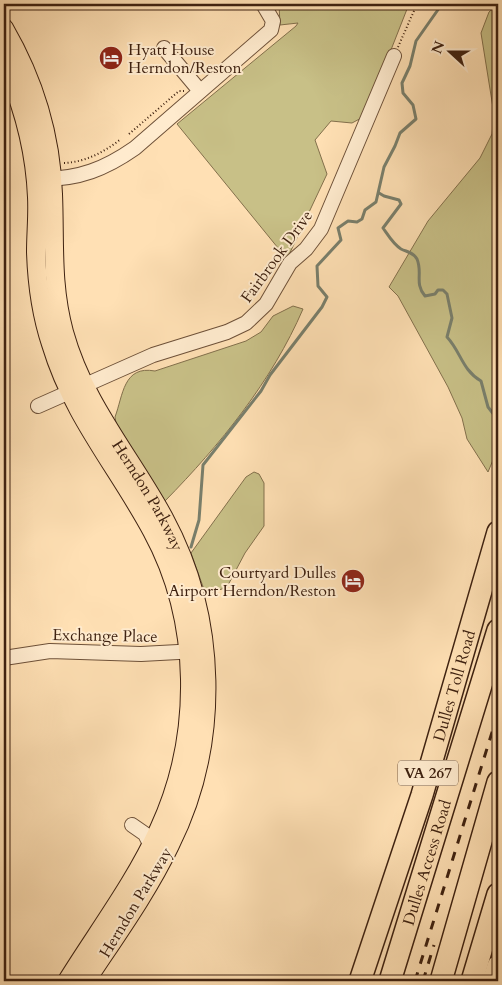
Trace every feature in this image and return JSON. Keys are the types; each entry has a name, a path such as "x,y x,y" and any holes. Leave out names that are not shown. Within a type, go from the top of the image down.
{"highway":[{"name":"Dulles Toll Road","path":"360,981 412,829 498,532"},
{"name":"Dulles Access Road","path":"390,981 498,630"},
{"path":"441,981 498,782"},
{"path":"472,981 498,894"},
{"path":"493,981 498,966"}],"main road":[{"name":"Herndon Parkway","path":"4,28 24,66 47,139 44,179 57,299 70,351 76,390 88,430 134,500 161,548 197,651 207,696 199,761 188,803 172,843 158,868 87,970 66,981"},
{"name":"Herndon Parkway","path":"4,63 23,113 44,179"},
{"name":"Herndon Parkway","path":"87,970 150,846 171,800 183,755 197,651"}],"street":[{"path":"44,179 82,175 113,164 195,91 271,30 273,20 263,4"},
{"path":"164,48 195,91"},
{"name":"Fairbrook Drive","path":"38,406 153,355 240,327 254,317 266,304 281,276 321,229 394,56"},
{"name":"Exchange Place","path":"4,658 50,651 141,654 197,651"},
{"path":"132,825 145,834 150,846"}],"path":[{"path":"4,8 6,4"},
{"path":"394,56 418,4"},
{"path":"129,134 179,90 195,91"},
{"path":"62,163 90,158 122,139"}],"shaded area":[{"path":"279,4 409,4 365,116 352,123 331,121 315,140 327,174 287,259 177,124 296,26 298,23 280,25"},
{"path":"498,4 498,448 488,472 467,439 462,418 448,387 398,296 389,287 428,221 480,158 492,134 494,114 481,33 489,12"},
{"path":"293,306 303,309 276,362 260,387 225,435 165,501 116,423 115,417 130,377 144,370 155,371 246,341 261,332 273,316"},
{"path":"254,472 259,474 264,483 264,526 245,553 227,587 206,595 191,553 246,477"}],"waterway":[{"path":"191,547 199,520 203,465 261,391 270,375 322,307 327,297 318,286 317,266 341,240 338,228 348,221 357,222 362,219 365,210 376,202 384,167 400,133 416,119 413,105 403,93 402,83 410,66 416,41 442,4"},
{"path":"379,193 399,200 401,204 383,228 396,245 417,259 420,287 425,296 435,294 438,290 443,290 447,294 452,318 447,337 470,372 481,381 488,407 498,420"}],"railway":[{"path":"415,981 498,713"},
{"path":"423,981 434,945"}],"place":[{"name":"Hyatt House Herndon/Reston","path":"111,58"},
{"name":"Courtyard Dulles Airport Herndon/Reston","path":"353,581"}]}
